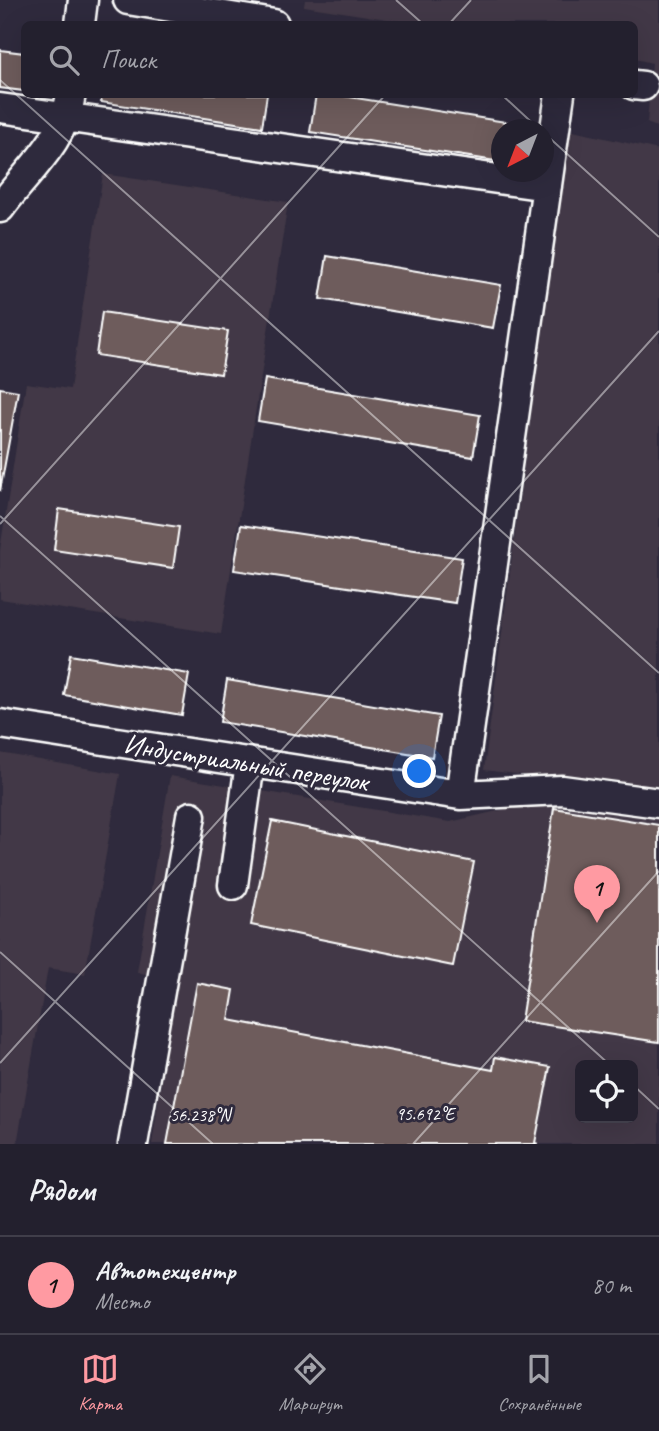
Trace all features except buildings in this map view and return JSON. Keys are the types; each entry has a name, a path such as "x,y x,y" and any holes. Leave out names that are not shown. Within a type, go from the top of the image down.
{"street":[{"path":"80,21 83,0"},
{"path":"128,0 256,21"},
{"path":"460,795 559,98"},
{"path":"0,108 69,106 547,186"},
{"path":"0,208 59,135 69,106"},
{"name":"Индустриальный переулок","path":"0,724 460,795 562,790 659,803"},
{"path":"233,885 250,763"},
{"path":"133,1144 191,816"}],"shaded area":[{"path":"305,0 659,0 659,128 647,123 652,63 638,60 638,21 399,21 304,6"},
{"path":"568,130 659,150 659,792 484,770"},
{"path":"103,174 288,202 221,634 0,599 0,550 26,383 70,389"},
{"path":"0,753 120,774 85,974 48,968 17,1144 0,1144"},
{"path":"170,776 450,822 549,799 659,814 659,1144 152,1144 176,981 137,972"}],"place":[{"name":"Автотехцентр","path":"597,923"}]}
